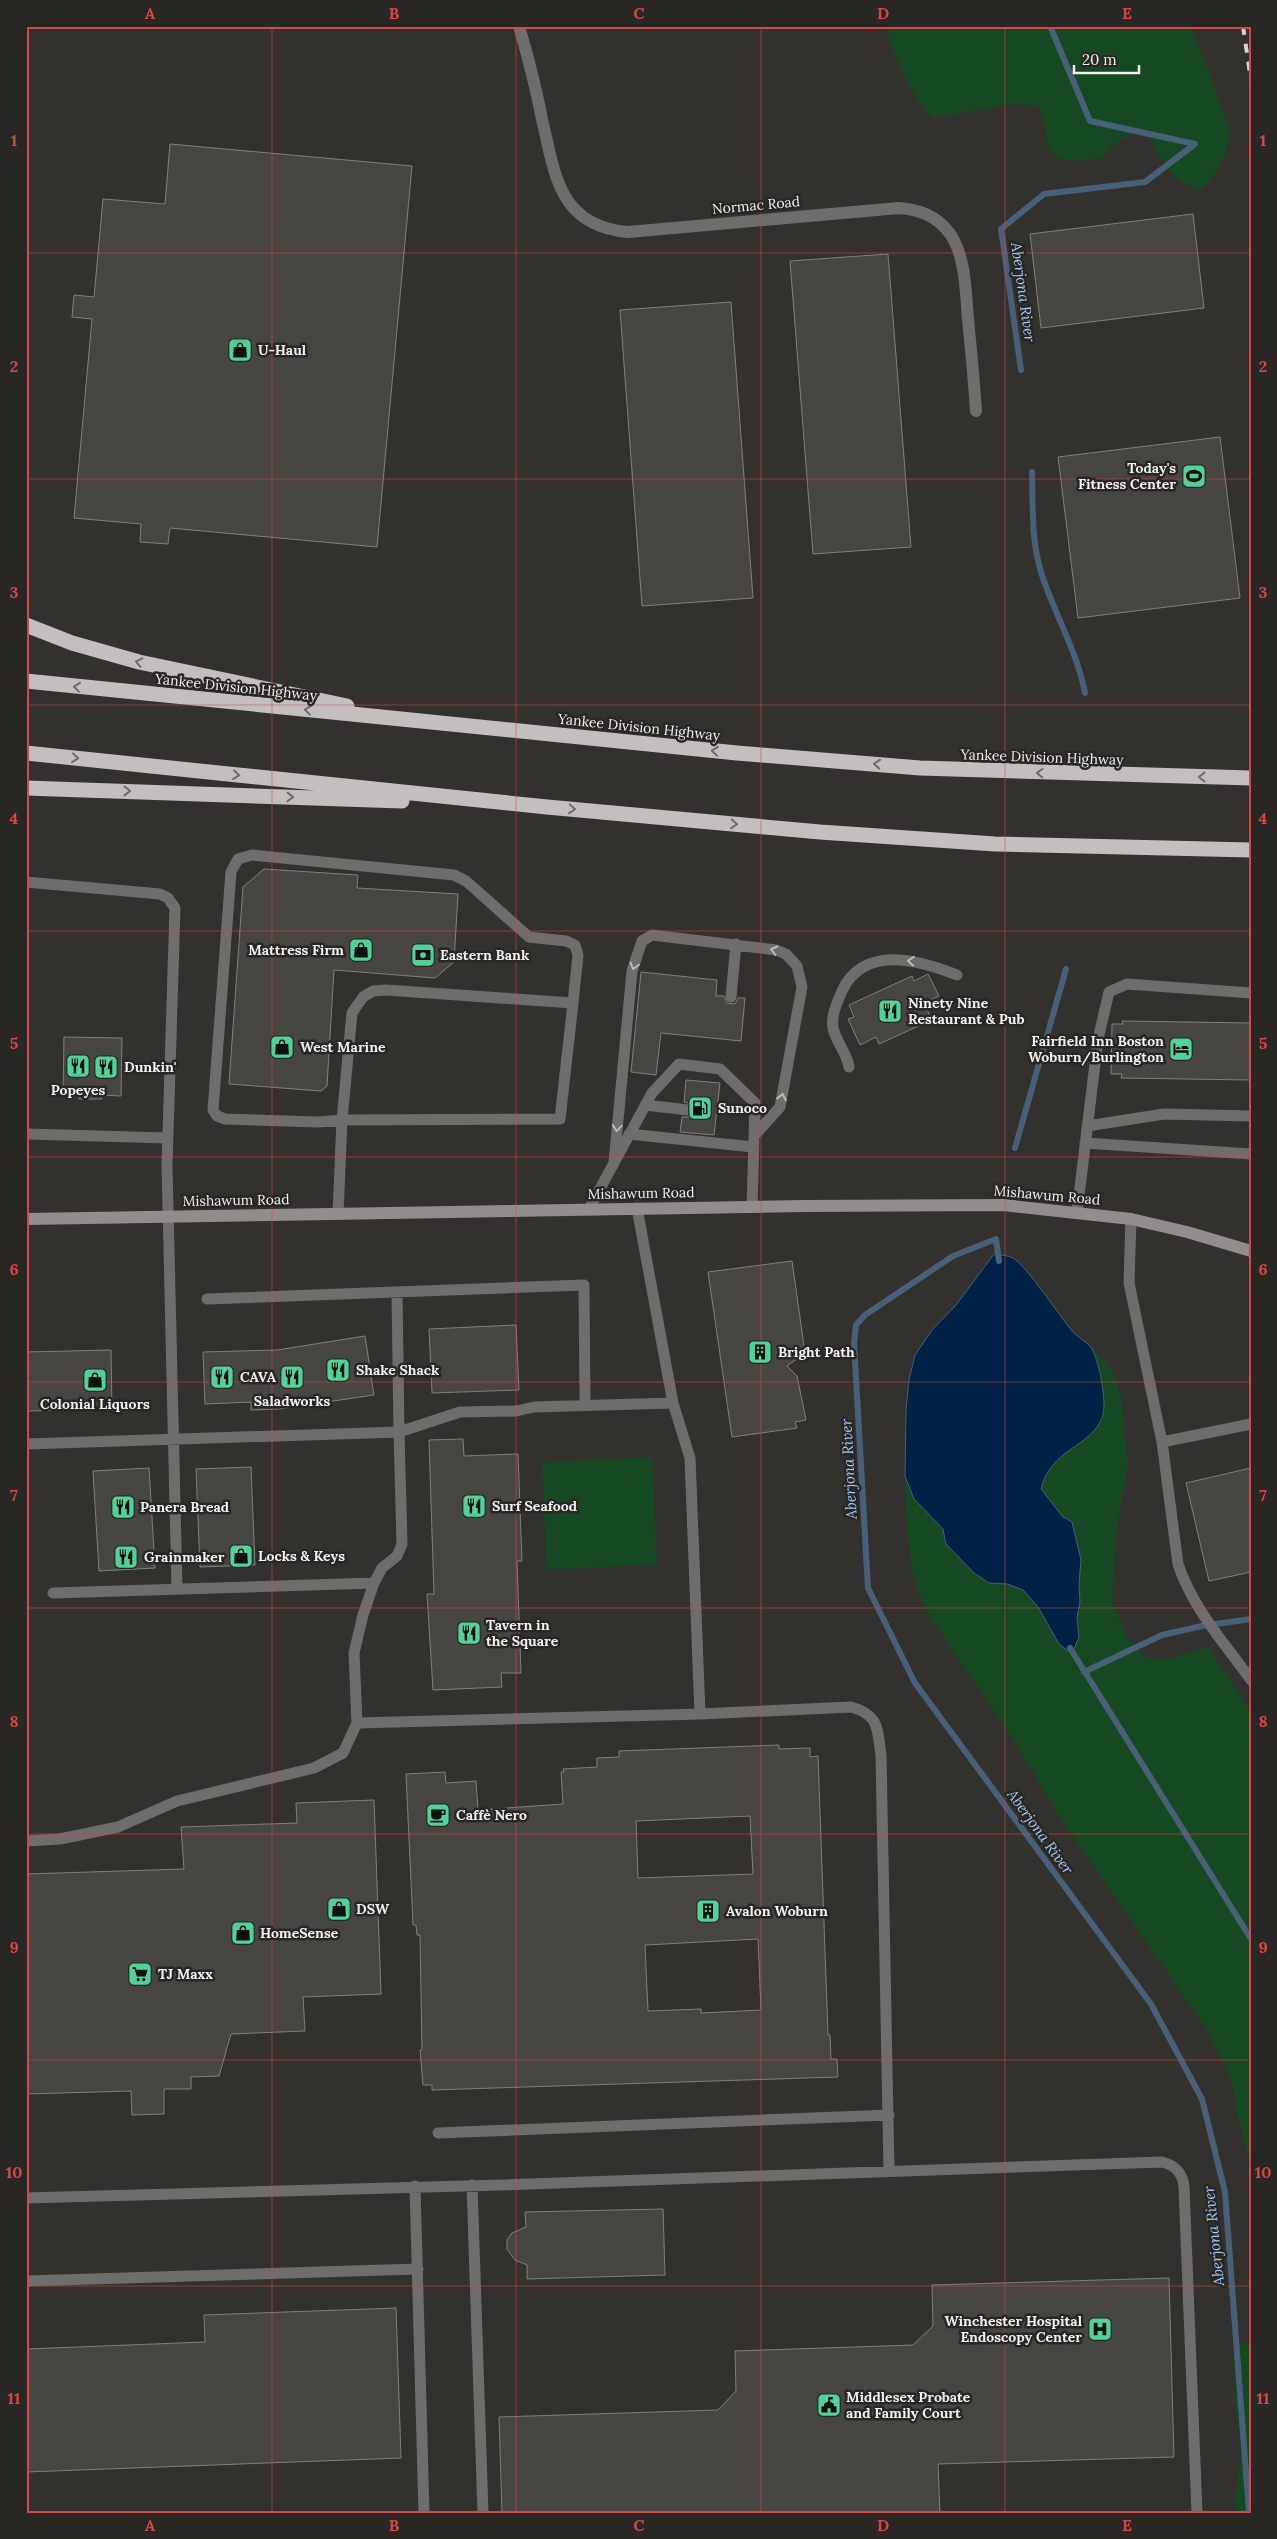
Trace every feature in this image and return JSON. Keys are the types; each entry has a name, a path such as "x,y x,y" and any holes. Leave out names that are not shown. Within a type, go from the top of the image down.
{"highway":[{"path":"26,625 72,643 139,662 426,722"},
{"name":"Yankee Division Highway","path":"26,681 728,752 920,768 1251,778"},
{"path":"26,753 547,807 820,832 996,844 1251,850"},
{"path":"26,788 547,807"}],"main road":[{"name":"Mishawum Road","path":"26,1219 638,1208 1003,1205 1077,1212 1131,1220 1187,1232 1251,1251"}],"street":[{"name":"Normac Road","path":"519,26 557,183 572,207 594,224 614,230 635,231 899,208 918,211 940,223 953,237 963,261 976,411"}],"lane":[{"path":"248,855 262,856 451,874 460,877 530,937 568,941 575,945 578,955 573,1004 560,1119 342,1120 318,1122 225,1119 218,1116 213,1110 231,872 235,862 241,857 248,855"},
{"path":"26,882 160,894 172,902 175,911 168,1138 177,1589"},
{"path":"614,1163 631,975 642,941 652,935 776,950 786,954 797,966 802,981 780,1108 754,1142"},
{"path":"731,997 736,944"},
{"path":"849,1067 836,1038 833,1019 844,988 856,970 875,962 911,961 926,963 957,975"},
{"path":"1077,1212 1098,1039 1109,992 1127,984 1251,994"},
{"path":"338,1214 342,1120 351,1019 355,1007 368,994 386,990 573,1004"},
{"path":"589,1209 652,1093 679,1064 720,1069 755,1103 752,1207"},
{"path":"645,1105 688,1110"},
{"path":"1087,1126 1164,1114 1251,1116"},
{"path":"26,1134 168,1138"},
{"path":"630,1134 754,1142"},
{"path":"1085,1143 1251,1154"},
{"path":"638,1208 673,1403 690,1458 700,1714"},
{"path":"1131,1220 1129,1283 1162,1442 1178,1564 1183,1580 1205,1616 1251,1680"},
{"path":"207,1299 584,1285 585,1405"},
{"path":"26,1841 60,1839 118,1827 178,1802 314,1768 343,1753 357,1723 354,1653 362,1615 382,1568 397,1556 402,1544 397,1292"},
{"path":"26,1444 399,1432 460,1412 585,1405 673,1403"},
{"path":"1162,1442 1251,1424"},
{"path":"53,1593 374,1583"},
{"path":"357,1723 700,1714 851,1707 867,1712 876,1725 881,1755 889,2171"},
{"path":"438,2132 889,2115"},
{"path":"26,2198 1167,2163 1176,2168 1182,2176 1184,2187 1198,2513"},
{"path":"472,2185 483,2513"},
{"path":"415,2186 424,2513"},
{"path":"26,2281 418,2268"}],"green space":[{"path":"886,26 1189,26 1206,64 1230,131 1225,155 1210,181 1201,189 1189,186 1173,174 1145,133 1126,137 1112,147 1103,158 1065,160 1052,153 1049,147 1040,108 1030,105 1009,104 934,118 918,101 904,76"},
{"path":"994,1254 1012,1257 1030,1275 1075,1335 1105,1360 1114,1373 1121,1397 1128,1464 1116,1533 1112,1602 1128,1639 1141,1655 1154,1659 1171,1658 1208,1647 1251,1712 1251,2167 1238,2117 1232,2082 1210,2034 1057,1813 1016,1743 929,1615 916,1587 911,1563 906,1511 905,1440 909,1380 915,1355 924,1341 956,1305"},
{"path":"652,1457 657,1564 547,1570 542,1463"},
{"path":"1243,2342 1251,2344 1251,2513 1234,2513 1241,2448 1235,2402 1234,2361"}],"water":[{"path":"994,1254 1011,1257 1019,1263 1073,1332 1091,1347 1097,1361 1102,1382 1104,1411 1102,1418 1089,1436 1053,1465 1046,1475 1041,1489 1062,1516 1072,1522 1081,1560 1080,1602 1077,1618 1079,1637 1072,1654 1059,1644 1038,1607 1023,1590 1007,1584 989,1583 974,1573 946,1544 943,1529 914,1499 905,1476 906,1410 909,1380 915,1355 932,1330 956,1305"}],"building":[{"path":"170,144 412,166 377,547 170,528 168,544 140,542 141,524 74,518 92,319 72,317 74,295 94,297 103,199 165,204"},
{"path":"1193,214 1204,308 1041,328 1030,234"},
{"path":"888,254 911,547 813,554 790,261"},
{"path":"731,302 753,598 642,606 620,310"},
{"path":"1220,437 1240,598 1078,618 1058,457"},
{"path":"264,869 358,875 357,888 458,894 454,962 435,978 334,970 327,1086 321,1091 229,1084 243,887"},
{"path":"641,972 717,980 716,996 724,996 727,1003 735,1004 738,998 745,998 741,1041 661,1033 656,1075 631,1072"},
{"name":"Ninety Nine Restaurant & Pub","path":"928,974 939,996 924,1003 932,1020 879,1044 876,1037 860,1045 848,1019 854,1017 849,1005 912,976 914,981"},
{"name":"Fairfield Inn Boston Woburn/Burlington","path":"1122,1021 1251,1023 1251,1080 1121,1078 1122,1074 1111,1074 1112,1024 1123,1024"},
{"path":"64,1037 122,1038 121,1096 101,1095 102,1099 79,1099 79,1095 63,1095"},
{"name":"Sunoco","path":"686,1080 720,1083 714,1135 680,1132 682,1117 691,1117 695,1110 692,1104 684,1102"},
{"name":"Bright Path","path":"792,1261 805,1353 787,1366 797,1376 806,1420 795,1422 797,1428 732,1437 708,1272"},
{"path":"516,1325 519,1390 432,1393 429,1329"},
{"path":"365,1336 374,1395 279,1409 251,1410 251,1402 205,1404 203,1352 277,1350"},
{"path":"111,1350 112,1409 26,1411 26,1352"},
{"path":"463,1439 464,1456 518,1454 522,1561 517,1561 521,1673 501,1673 502,1687 433,1690 427,1594 434,1594 429,1440"},
{"path":"251,1467 255,1565 200,1567 196,1469"},
{"name":"Panera Bread","path":"149,1468 155,1568 99,1571 93,1471"},
{"path":"1251,1468 1251,1572 1209,1581 1186,1483"},
{"name":"Avalon Woburn","path":"779,1745 779,1749 810,1748 810,1757 818,1756 828,2035 830,2035 831,2059 837,2059 838,2077 432,2090 432,2085 423,2085 420,2050 422,2050 420,1935 417,1935 416,1925 413,1925 406,1774 445,1772 446,1783 476,1781 478,1810 563,1804 561,1772 564,1772 563,1769 597,1767 597,1758 619,1757 619,1751","holes":["750,1816 753,1874 638,1878 636,1821","758,1939 761,2010 701,2013 701,2009 648,2011 645,1945"]},
{"path":"374,1800 381,1994 303,1997 305,2031 231,2034 219,2076 191,2077 191,2089 164,2089 164,2114 132,2115 131,2091 26,2094 26,1874 184,1869 181,1827 297,1823 296,1803"},
{"path":"663,2209 665,2275 527,2279 527,2265 515,2260 507,2249 507,2240 512,2233 526,2227 525,2212"},
{"path":"1169,2278 1174,2457 938,2464 940,2513 502,2513 499,2417 718,2410 736,2391 735,2351 913,2345 933,2326 932,2285"},
{"path":"396,2308 401,2458 26,2472 26,2349 205,2342 204,2315"}],"waterway":[{"name":"Aberjona River","path":"1021,370 1001,229 1044,194 1145,182 1195,144 1090,121 1050,26"},
{"name":"Aberjona River","path":"1032,472 1033,524 1038,562 1047,590 1077,662 1085,693"},
{"name":"Aberjona River","path":"1015,1148 1066,969"},
{"name":"Aberjona River","path":"999,1261 996,1239 953,1256 865,1315 856,1325 854,1343 868,1588 915,1683 1151,2004 1202,2099 1225,2192 1249,2513"},
{"path":"1084,1672 1162,1635 1202,1626 1251,1619"},
{"path":"1070,1648 1251,1939"}],"railway":[{"path":"1243,26 1251,81"}],"place":[{"name":"U-Haul","path":"240,350"},
{"name":"Today's Fitness Center","path":"1194,476"},
{"name":"Mattress Firm","path":"361,950"},
{"name":"Eastern Bank","path":"423,955"},
{"name":"Ninety Nine Restaurant & Pub","path":"890,1011"},
{"name":"West Marine","path":"282,1047"},
{"name":"Fairfield Inn Boston Woburn/Burlington","path":"1181,1049"},
{"name":"Popeyes","path":"78,1066"},
{"name":"Dunkin'","path":"106,1067"},
{"name":"Sunoco","path":"700,1108"},
{"name":"Bright Path","path":"760,1352"},
{"name":"Shake Shack","path":"338,1370"},
{"name":"CAVA","path":"222,1377"},
{"name":"Saladworks","path":"292,1377"},
{"name":"Colonial Liquors","path":"95,1380"},
{"name":"Surf Seafood","path":"474,1506"},
{"name":"Panera Bread","path":"123,1507"},
{"name":"Locks & Keys","path":"241,1556"},
{"name":"Grainmaker","path":"126,1557"},
{"name":"Tavern in the Square","path":"469,1633"},
{"name":"Caffè Nero","path":"438,1815"},
{"name":"DSW","path":"339,1909"},
{"name":"Avalon Woburn","path":"708,1911"},
{"name":"HomeSense","path":"243,1933"},
{"name":"TJ Maxx","path":"140,1974"},
{"name":"Winchester Hospital Endoscopy Center","path":"1100,2329"},
{"name":"Middlesex Probate and Family Court","path":"829,2405"}]}
